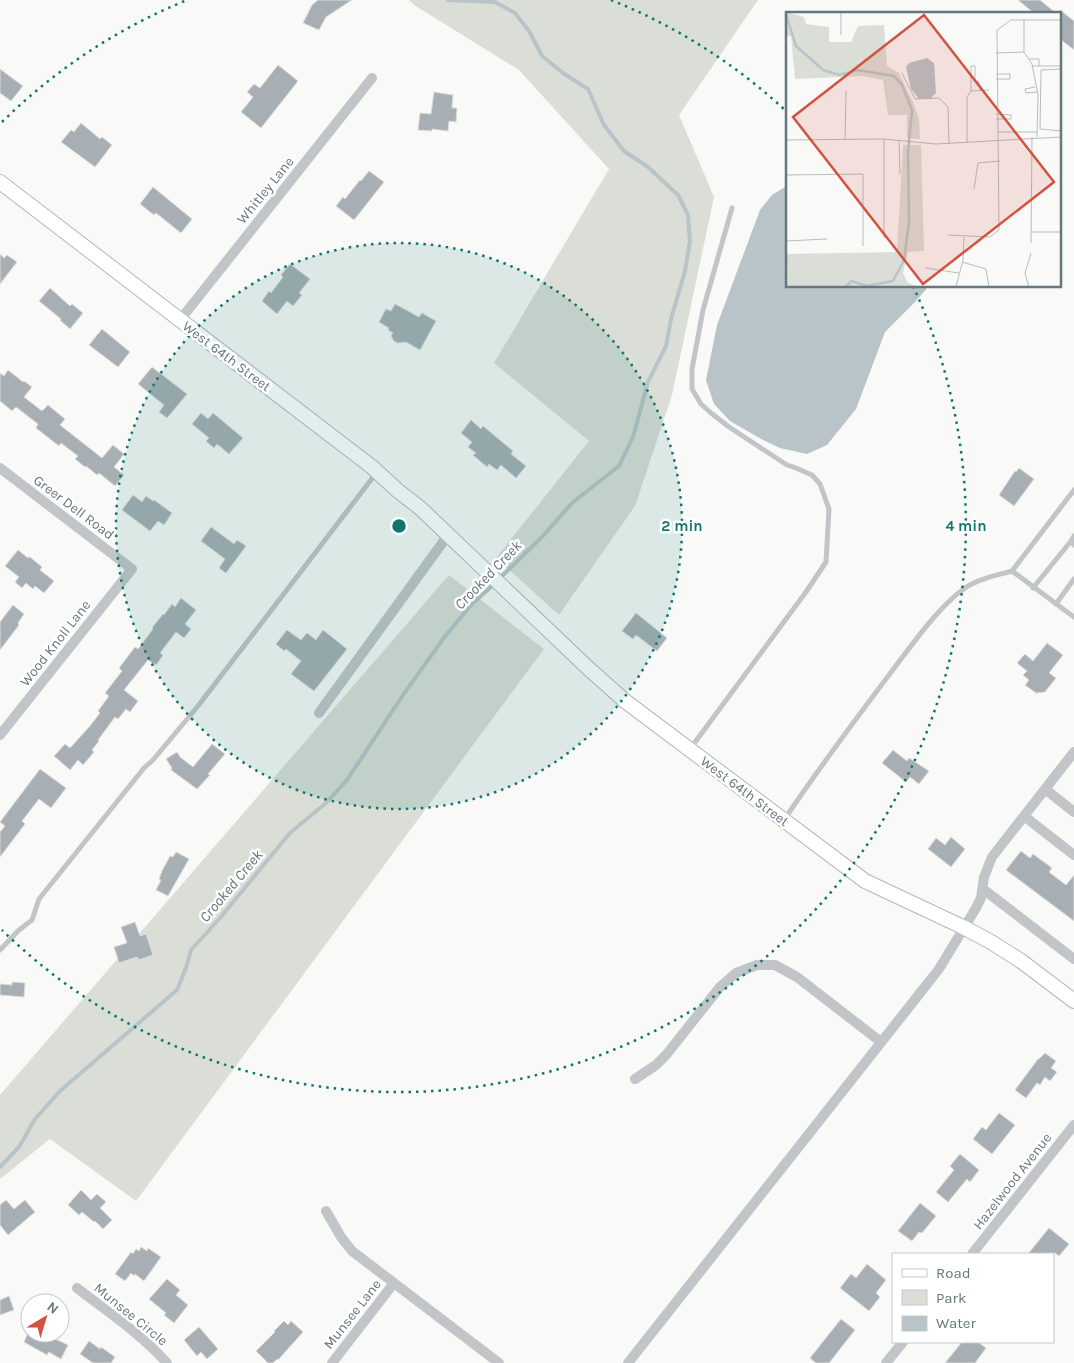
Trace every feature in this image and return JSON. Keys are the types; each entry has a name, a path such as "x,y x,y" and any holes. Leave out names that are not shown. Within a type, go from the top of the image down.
{"street":[{"name":"Whitley Lane","path":"180,320 372,78"},
{"name":"West 64th Street","path":"0,182 377,472 420,508 625,701 865,881 965,928 1011,954 1074,1001"},
{"name":"Greer Dell Road","path":"0,468 132,569"},
{"path":"319,713 448,535"},
{"name":"Wood Knoll Lane","path":"0,735 132,569"},
{"path":"628,1363 939,969 976,908 984,877 992,858 1074,752"},
{"path":"1045,789 1074,812"},
{"path":"1024,816 1074,855"},
{"path":"982,890 1074,959"},
{"path":"635,1079 656,1065 666,1055 720,987 736,973 756,965 775,965 797,977 881,1042"},
{"name":"Hazelwood Avenue","path":"973,1253 1074,1125"},
{"path":"326,1211 341,1237 352,1251 499,1363"},
{"name":"Munsee Lane","path":"332,1363 394,1283"},
{"name":"Munsee Circle","path":"77,1288 140,1336 167,1363"},
{"path":"886,1363 902,1343"}],"lane":[{"path":"689,749 802,599 826,562 829,509 820,484 812,475 787,465 729,427 700,404 692,389 692,369 703,310 732,208"},
{"path":"0,950 19,930 32,920 39,899 144,768 153,760 198,706 377,472"},
{"path":"784,820 871,699 911,646 945,606 966,587 1012,571 1074,490"},
{"path":"1034,588 1073,541"},
{"path":"1012,571 1074,617"},
{"path":"1056,604 1074,580"}],"green space":[{"path":"409,0 758,0 679,115 714,197 672,395 635,506 559,615 496,558 589,441 494,363 609,169 519,70 414,5"},
{"path":"449,575 544,649 136,1201 50,1139 0,1179 0,1095"}],"water":[{"path":"786,186 786,288 927,288 885,332 856,409 827,445 807,454 780,448 730,421 714,404 706,380 717,325 760,210 772,195"}],"building":[{"path":"318,0 352,0 326,17 319,30 303,23 312,5"},
{"path":"1018,0 1040,0 1055,12 1033,12"},
{"path":"1060,10 1074,21 1074,50 1062,41 1062,12"},
{"path":"278,65 298,81 261,128 241,112 253,97 247,92 254,84 260,88"},
{"path":"0,69 23,86 11,101 0,93"},
{"path":"434,92 453,95 452,108 457,108 456,122 449,121 448,131 418,130 420,113 431,114"},
{"path":"81,123 100,139 102,137 112,145 95,167 61,142 71,130 74,132"},
{"path":"369,171 384,182 354,220 336,206 343,197 345,199"},
{"path":"153,187 192,219 181,233 156,213 154,215 140,204"},
{"path":"0,254 4,258 7,255 17,262 0,284"},
{"path":"290,264 310,279 299,293 302,295 293,306 287,301 277,314 262,301 269,291 271,293"},
{"path":"50,288 70,306 72,304 83,313 70,329 39,301"},
{"path":"395,304 419,317 422,313 436,321 420,350 406,342 398,343 394,341 391,336 393,333 379,322 386,309 391,311"},
{"path":"102,329 130,352 118,367 89,345"},
{"path":"152,367 187,394 167,418 159,412 164,405 138,384"},
{"path":"8,370 32,387 24,397 42,411 48,405 65,419 60,425 102,458 113,445 124,454 114,467 124,475 115,486 99,473 97,475 85,467 75,459 78,456 61,443 59,446 36,428 38,424 16,407 12,411 0,401 0,373 4,376"},
{"path":"201,413 208,419 213,413 243,438 229,454 217,444 214,448 206,441 209,438 192,424"},
{"path":"471,420 481,429 483,426 513,451 511,454 526,466 516,478 501,465 497,470 489,464 487,467 473,455 476,453 468,447 472,442 461,433"},
{"path":"1019,468 1034,479 1014,506 999,495"},
{"path":"133,495 142,502 146,496 172,513 164,525 158,521 150,531 122,510"},
{"path":"211,527 234,544 237,540 246,546 226,573 219,568 225,559 201,541"},
{"path":"18,550 42,567 40,570 54,581 44,593 35,586 33,589 26,583 22,588 15,582 19,577 5,566"},
{"path":"181,598 196,610 185,624 191,629 184,638 176,632 160,653 163,655 156,665 148,660 124,690 138,701 130,712 126,709 118,719 115,717 92,750 94,752 83,765 78,760 70,770 54,756 65,744 70,748 90,726 109,696 105,693 122,671 119,668 135,647 138,649 163,614 172,604 175,607"},
{"path":"13,605 24,614 18,623 19,625 0,650 0,622"},
{"path":"636,613 667,638 657,651 636,635 633,639 622,631"},
{"path":"287,630 301,640 307,633 316,640 323,630 347,649 314,691 291,674 301,661 276,644"},
{"path":"1047,643 1063,655 1049,673 1056,678 1045,692 1036,693 1025,685 1029,680 1023,675 1027,671 1017,663 1025,654 1033,661"},
{"path":"212,744 225,754 197,789 171,770 172,768 166,759 177,752 180,757 193,767"},
{"path":"893,750 907,761 909,758 929,771 919,784 910,777 906,782 882,763"},
{"path":"40,769 66,788 51,808 39,799 22,821 25,824 0,857 0,832 5,826 0,822"},
{"path":"951,837 965,849 951,867 928,849 936,838 945,845"},
{"path":"1021,851 1030,858 1033,854 1052,868 1049,872 1066,885 1074,875 1074,921 1006,870"},
{"path":"176,852 189,859 168,896 156,890 161,880 159,879 162,871 170,856 173,857"},
{"path":"135,922 140,936 146,934 153,955 139,960 137,957 119,963 114,947 127,943 121,927"},
{"path":"12,982 25,983 24,997 0,995 0,984 12,985"},
{"path":"1045,1053 1056,1061 1051,1068 1057,1072 1050,1081 1045,1077 1040,1085 1037,1083 1026,1098 1015,1090 1038,1059"},
{"path":"999,1113 1015,1125 992,1154 973,1139 982,1127 986,1130"},
{"path":"960,1154 979,1170 970,1182 967,1179 948,1202 936,1192 954,1170 950,1166"},
{"path":"81,1190 91,1200 97,1194 106,1202 100,1208 112,1220 103,1229 82,1212 79,1215 68,1205"},
{"path":"6,1200 14,1209 25,1200 35,1212 8,1235 0,1225 0,1205"},
{"path":"920,1203 936,1216 922,1233 919,1232 912,1241 898,1231"},
{"path":"1049,1228 1069,1244 1059,1256 1055,1253 1029,1253"},
{"path":"141,1247 147,1251 148,1248 161,1257 144,1281 131,1273 125,1281 115,1274 131,1252 133,1254 136,1249 139,1251"},
{"path":"867,1264 886,1280 876,1293 880,1297 869,1311 840,1288 851,1274 856,1278"},
{"path":"167,1279 180,1290 176,1295 188,1305 174,1323 164,1315 166,1313 149,1299"},
{"path":"9,1296 14,1310 0,1315 0,1300"},
{"path":"841,1319 855,1330 829,1363 816,1363 810,1358"},
{"path":"284,1321 288,1325 291,1321 303,1332 278,1360 268,1363 256,1351"},
{"path":"199,1327 218,1349 207,1359 201,1352 197,1356 184,1340"},
{"path":"89,1341 115,1357 111,1363 93,1363 80,1354"},
{"path":"26,1343 64,1343 68,1345 61,1359 49,1352 47,1355"},
{"path":"961,1343 979,1343 986,1348 975,1363 945,1363"}],"waterway":[{"name":"Crooked Creek","path":"448,0 495,2 515,13 529,31 542,56 563,73 588,89 604,125 624,151 648,167 678,195 688,215 690,241 685,271 671,319 666,346 648,382 633,437 619,466 572,503 542,537 499,579"},
{"name":"Crooked Creek","path":"0,1167 19,1147 35,1119 60,1091 177,990 191,950 290,833 326,803 347,780 403,695 446,635 472,604 494,584"}]}
